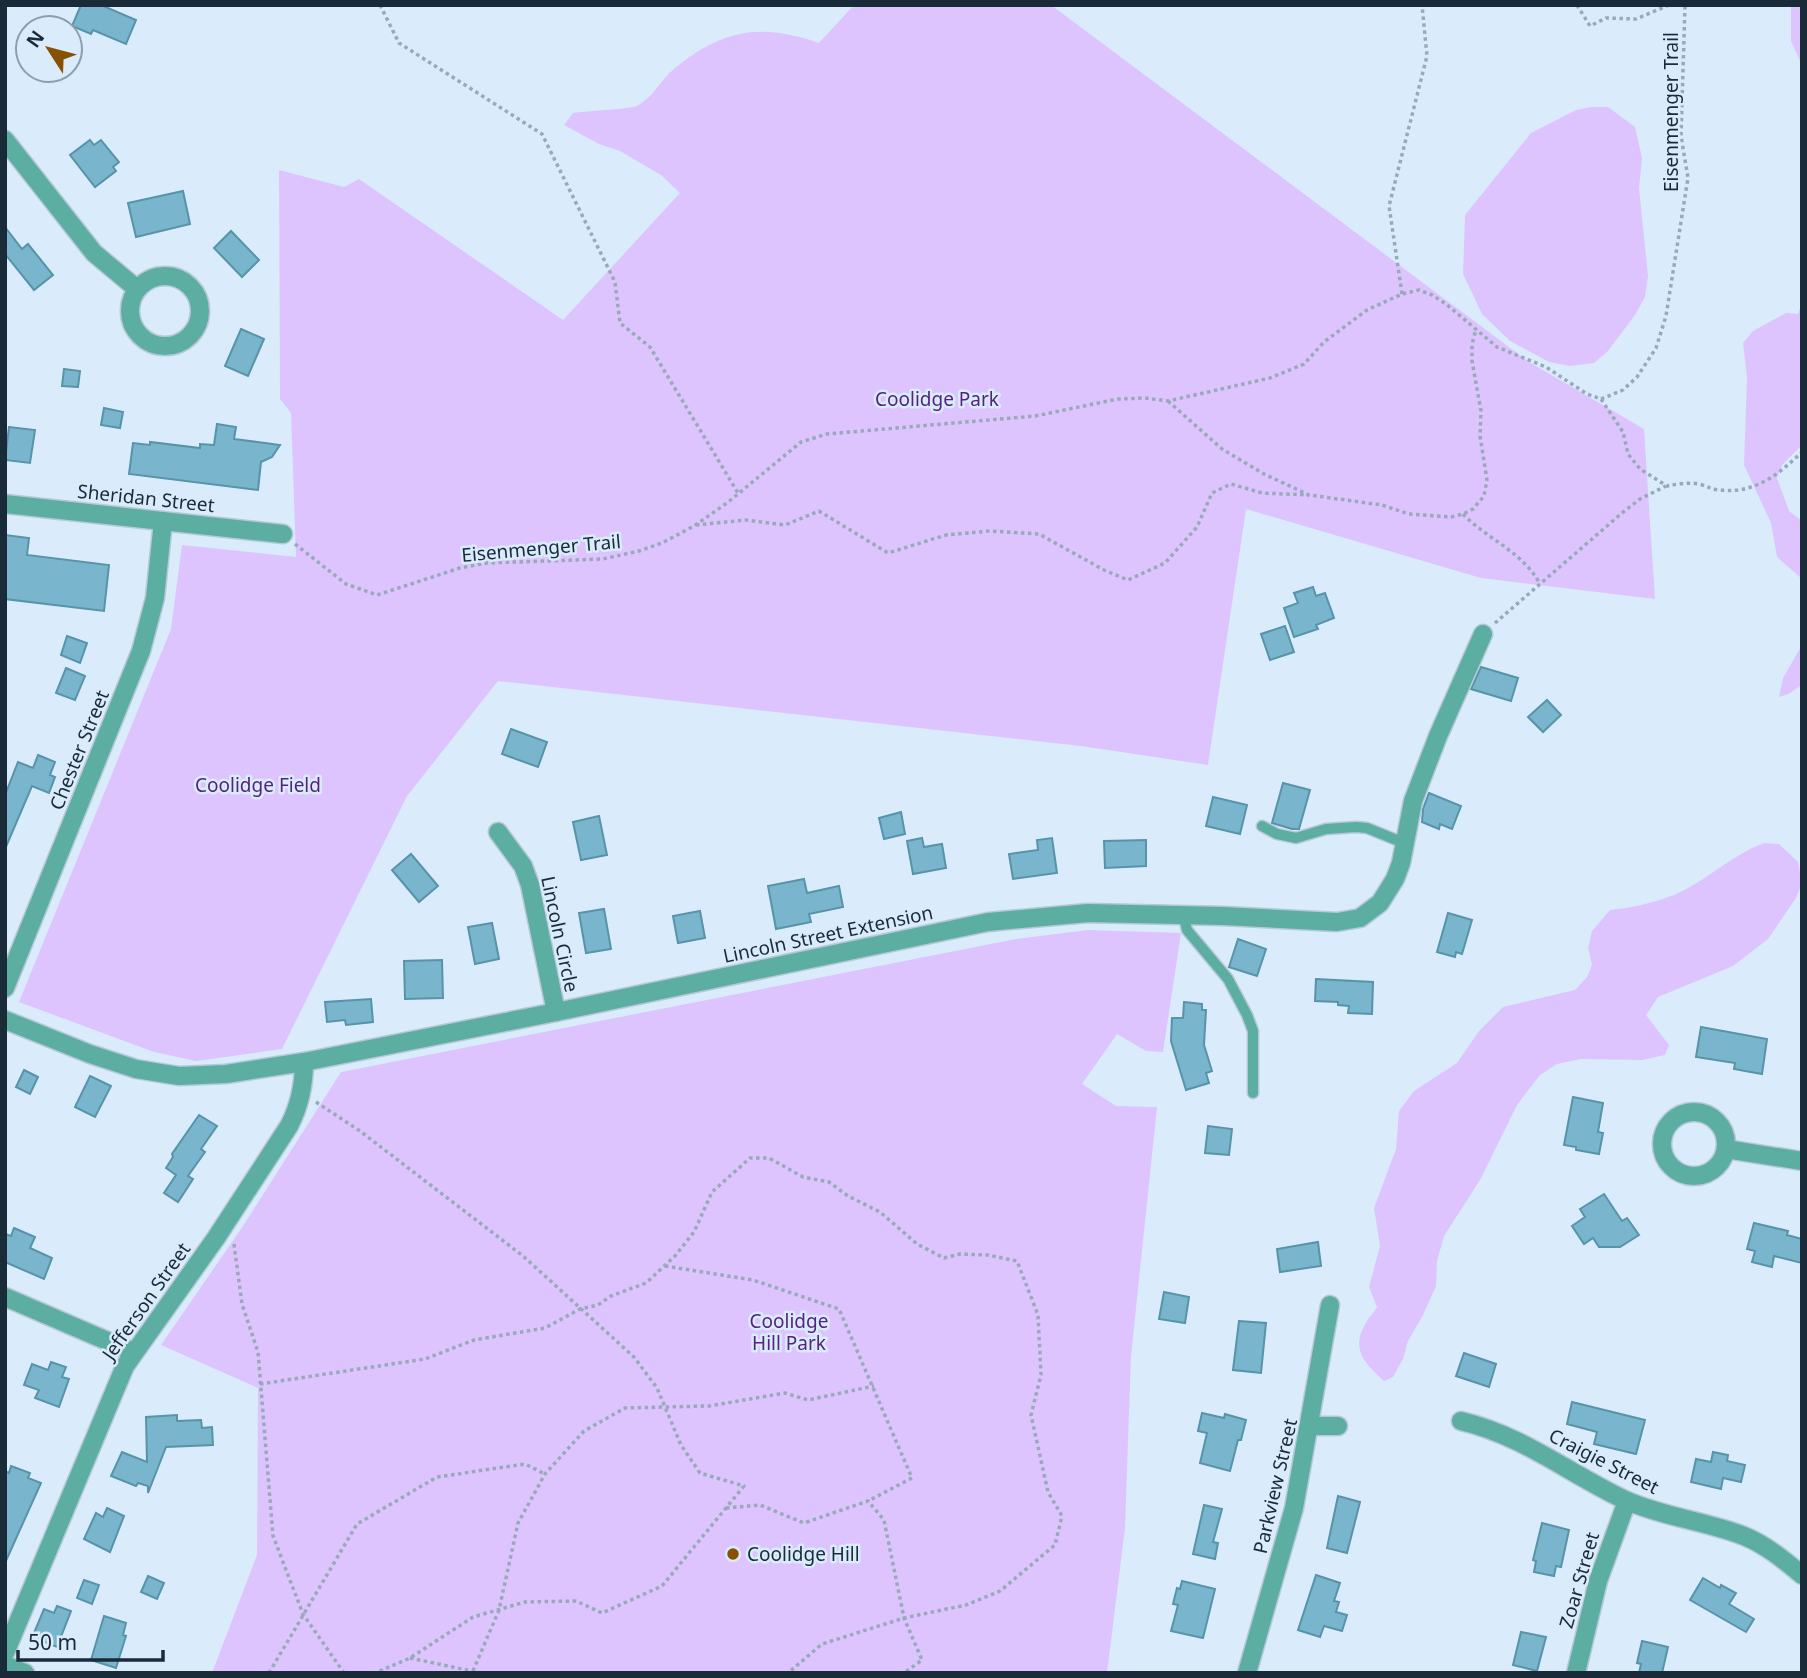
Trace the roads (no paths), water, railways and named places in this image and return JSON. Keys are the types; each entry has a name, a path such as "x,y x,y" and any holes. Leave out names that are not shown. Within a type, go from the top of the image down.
{"street":[{"path":"5,140 94,253 138,289"},
{"path":"163,275 183,280 192,288 200,308 200,317 192,333 177,344 167,346 148,341 139,334 130,311 132,298 138,289 153,277 163,275"},
{"name":"Sheridan Street","path":"5,504 283,534"},
{"name":"Chester Street","path":"5,988 141,651 155,598 163,521"},
{"name":"Lincoln Street Extension","path":"5,1020 114,1063 158,1074 226,1074 304,1062 556,1012 988,922 1088,913 1182,914 1337,922 1360,918 1371,912 1388,893 1401,863 1413,801 1483,634"},
{"name":"Lincoln Circle","path":"498,831 523,866 530,885 556,1012"},
{"name":"Jefferson Street","path":"5,1653 116,1384 133,1352 227,1222 289,1126 298,1109 302,1093 304,1062"},
{"path":"1726,1149 1802,1161"},
{"path":"5,1297 133,1352"},
{"name":"Parkview Street","path":"1247,1673 1285,1544 1310,1426 1330,1305"},
{"name":"Craigie Street","path":"1461,1422 1507,1435 1627,1501 1744,1536 1784,1559 1802,1575"},
{"path":"1310,1426 1338,1426"},
{"name":"Zoar Street","path":"1577,1673 1598,1581 1627,1501"},
{"path":"5,1665 25,1673"}],"lane":[{"path":"1262,826 1277,834 1296,838 1325,829 1367,828 1404,842"},
{"path":"1182,914 1187,930 1228,979 1247,1015 1253,1031 1253,1093"}],"place":[{"name":"Coolidge Hill","path":"733,1554"}],"park label":[{"name":"Coolidge Park","path":"937,399"},
{"name":"Coolidge Field","path":"258,785"},
{"name":"Coolidge Hill Park","path":"789,1332"}]}
